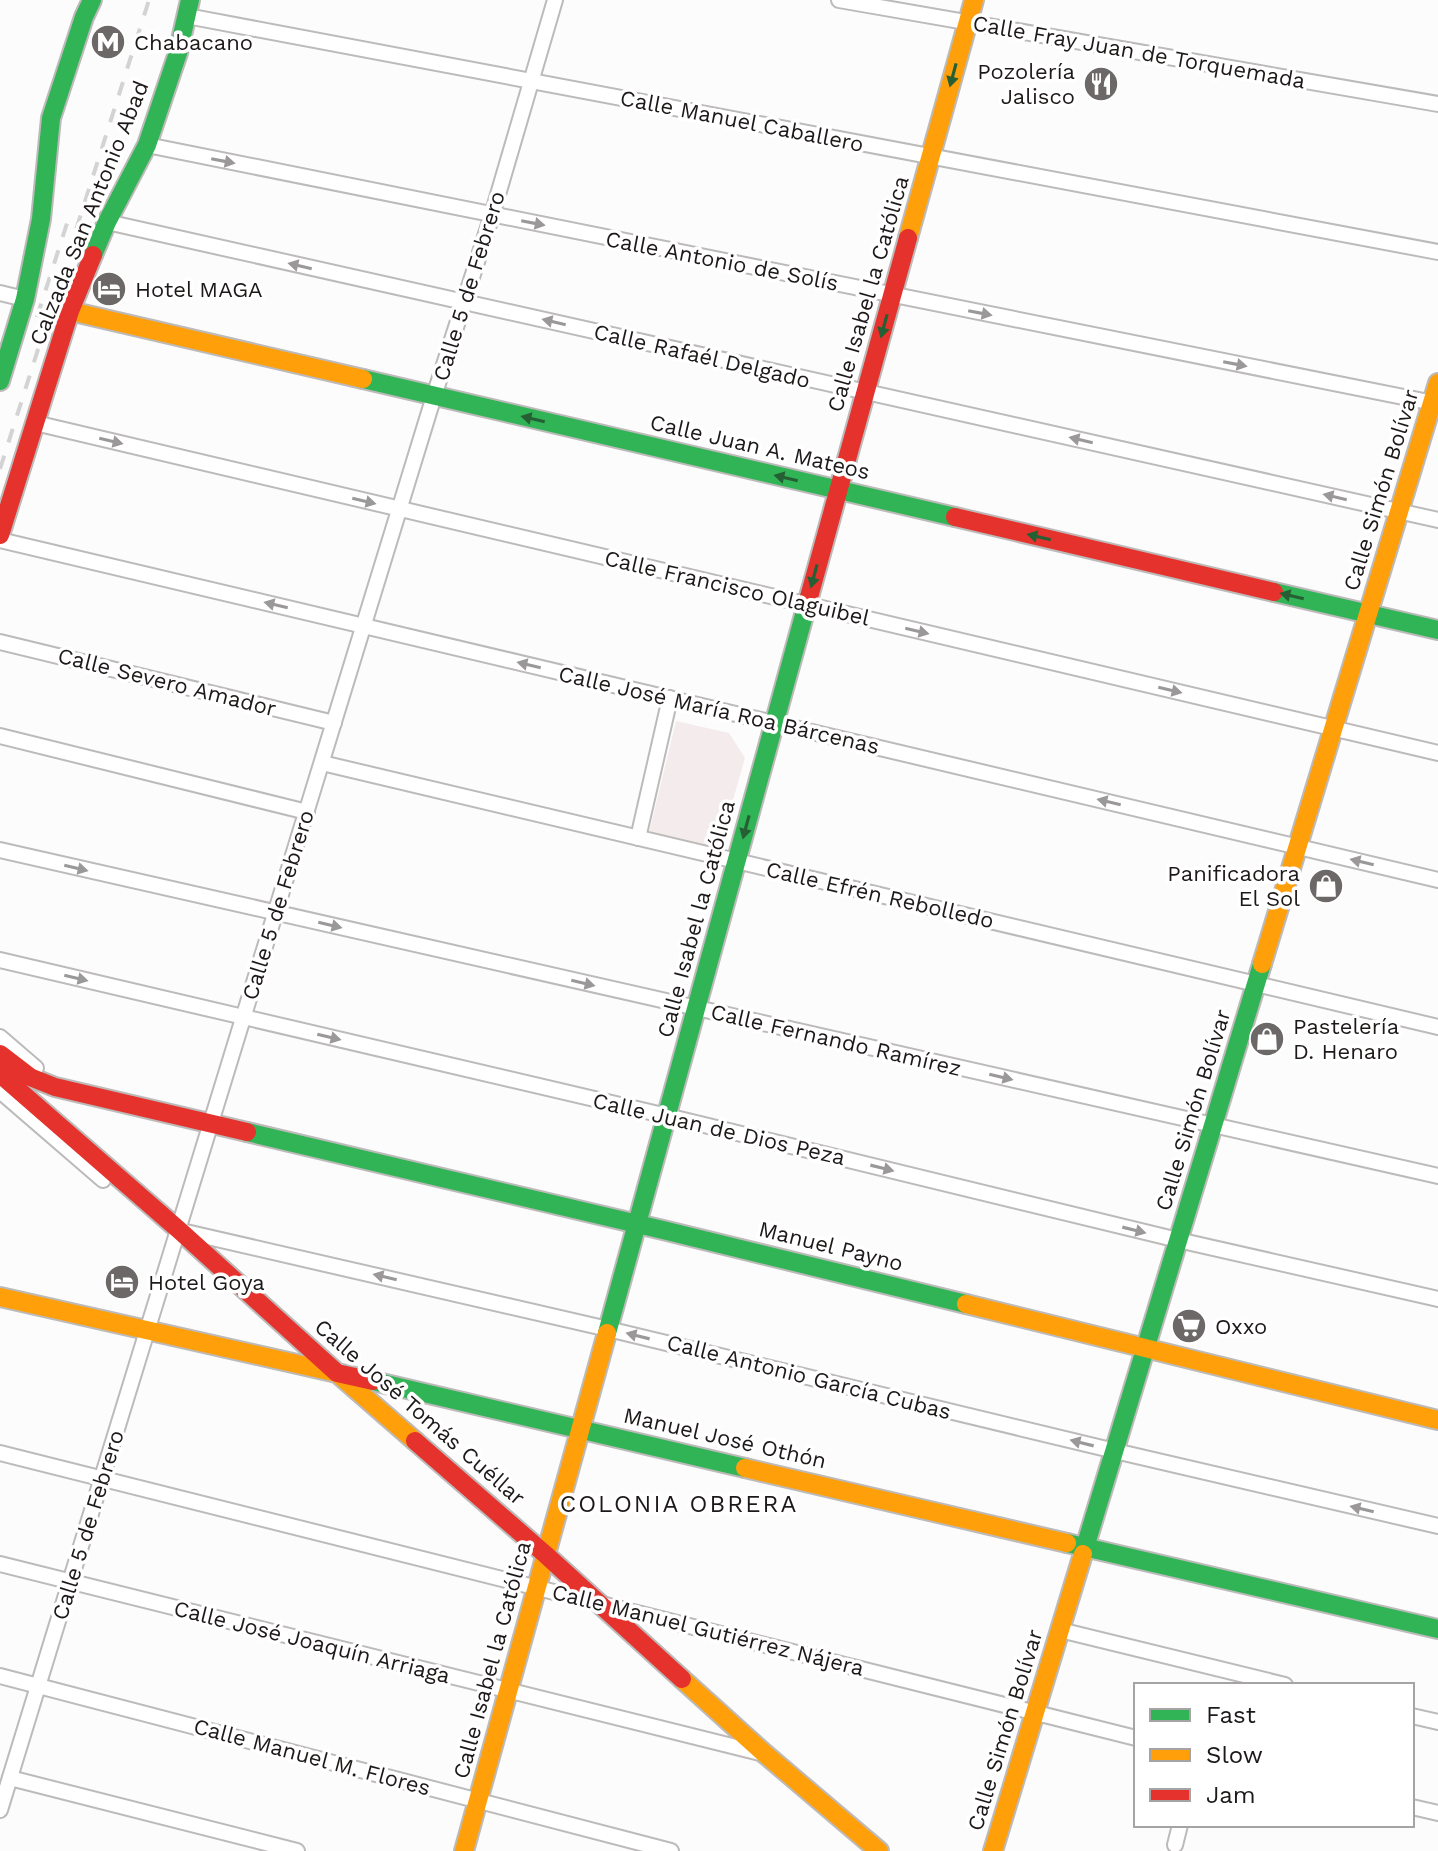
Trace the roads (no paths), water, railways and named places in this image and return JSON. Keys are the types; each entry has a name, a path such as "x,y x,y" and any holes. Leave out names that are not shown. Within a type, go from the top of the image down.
{"main road":[{"name":"Calzada San Antonio Abad","path":"0,381 25,299 41,219 51,118 92,0"},
{"name":"Calle Isabel la Católica","path":"464,1851 974,0"},
{"name":"Calzada San Antonio Abad","path":"0,538 70,311 107,222 147,145 178,53 189,8"},
{"name":"Calle Juan A. Mateos","path":"70,311 1438,630"},
{"name":"Calle Simón Bolívar","path":"993,1851 1333,728 1435,404 1438,383"},
{"path":"0,1054 35,1081 211,1123"},
{"name":"Calle José Tomás Cuéllar","path":"0,1074 546,1555 765,1754 879,1851"},
{"name":"Manuel Payno","path":"211,1123 1147,1347 1438,1420"},
{"name":"Manuel José Othón","path":"0,1297 1438,1629"}],"street":[{"name":"Calle 5 de Febrero","path":"0,1810 492,215 555,0"},
{"name":"Calle Fray Juan de Torquemada","path":"839,0 1438,104"},
{"name":"Calle Manuel Caballero","path":"189,8 530,81 1438,252"},
{"name":"Calle Antonio de Solís","path":"147,145 1435,404"},
{"name":"Calle Rafaél Delgado","path":"107,222 1438,520"},
{"path":"0,293 25,299"},
{"name":"Calle Francisco Olaguibel","path":"35,423 1438,753"},
{"name":"Calle José María Roa Bárcenas","path":"0,538 1438,880"},
{"name":"Calle Severo Amador","path":"0,642 334,723"},
{"path":"638,838 670,698"},
{"path":"0,736 307,812"},
{"name":"Calle Efrén Rebolledo","path":"322,763 1438,1027"},
{"name":"Calle Fernando Ramírez","path":"0,850 1438,1176"},
{"name":"Calle Juan de Dios Peza","path":"0,960 1438,1299"},
{"path":"0,1037 48,1075 121,1093 152,1109"},
{"name":"Calle Antonio García Cubas","path":"0,1091 159,1227 608,1329 1438,1526"},
{"name":"Calle Manuel Gutiérrez Nájera","path":"0,1453 1134,1738"},
{"name":"Calle José Joaquín Arriaga","path":"0,1564 765,1754"},
{"path":"1060,1630 1277,1683"},
{"name":"Calle Manuel M. Flores","path":"0,1676 671,1851"},
{"path":"1414,1716 1438,1722"},
{"path":"10,1778 297,1851"},
{"path":"1414,1807 1438,1813"},
{"path":"1175,1845 1180,1827"}],"railway":[{"path":"0,469 149,0"},
{"path":"37,317 70,214"}],"place":[{"name":"Chabacano","path":"108,42"},
{"name":"Pozolería Jalisco","path":"1101,84"},
{"name":"Hotel MAGA","path":"109,289"},
{"name":"Panificadora El Sol","path":"1326,886"},
{"name":"Pastelería D. Henaro","path":"1267,1039"},
{"name":"Hotel Goya","path":"122,1282"},
{"name":"Oxxo","path":"1189,1326"}],"district":[{"name":"COLONIA OBRERA","path":"679,1504"}]}
